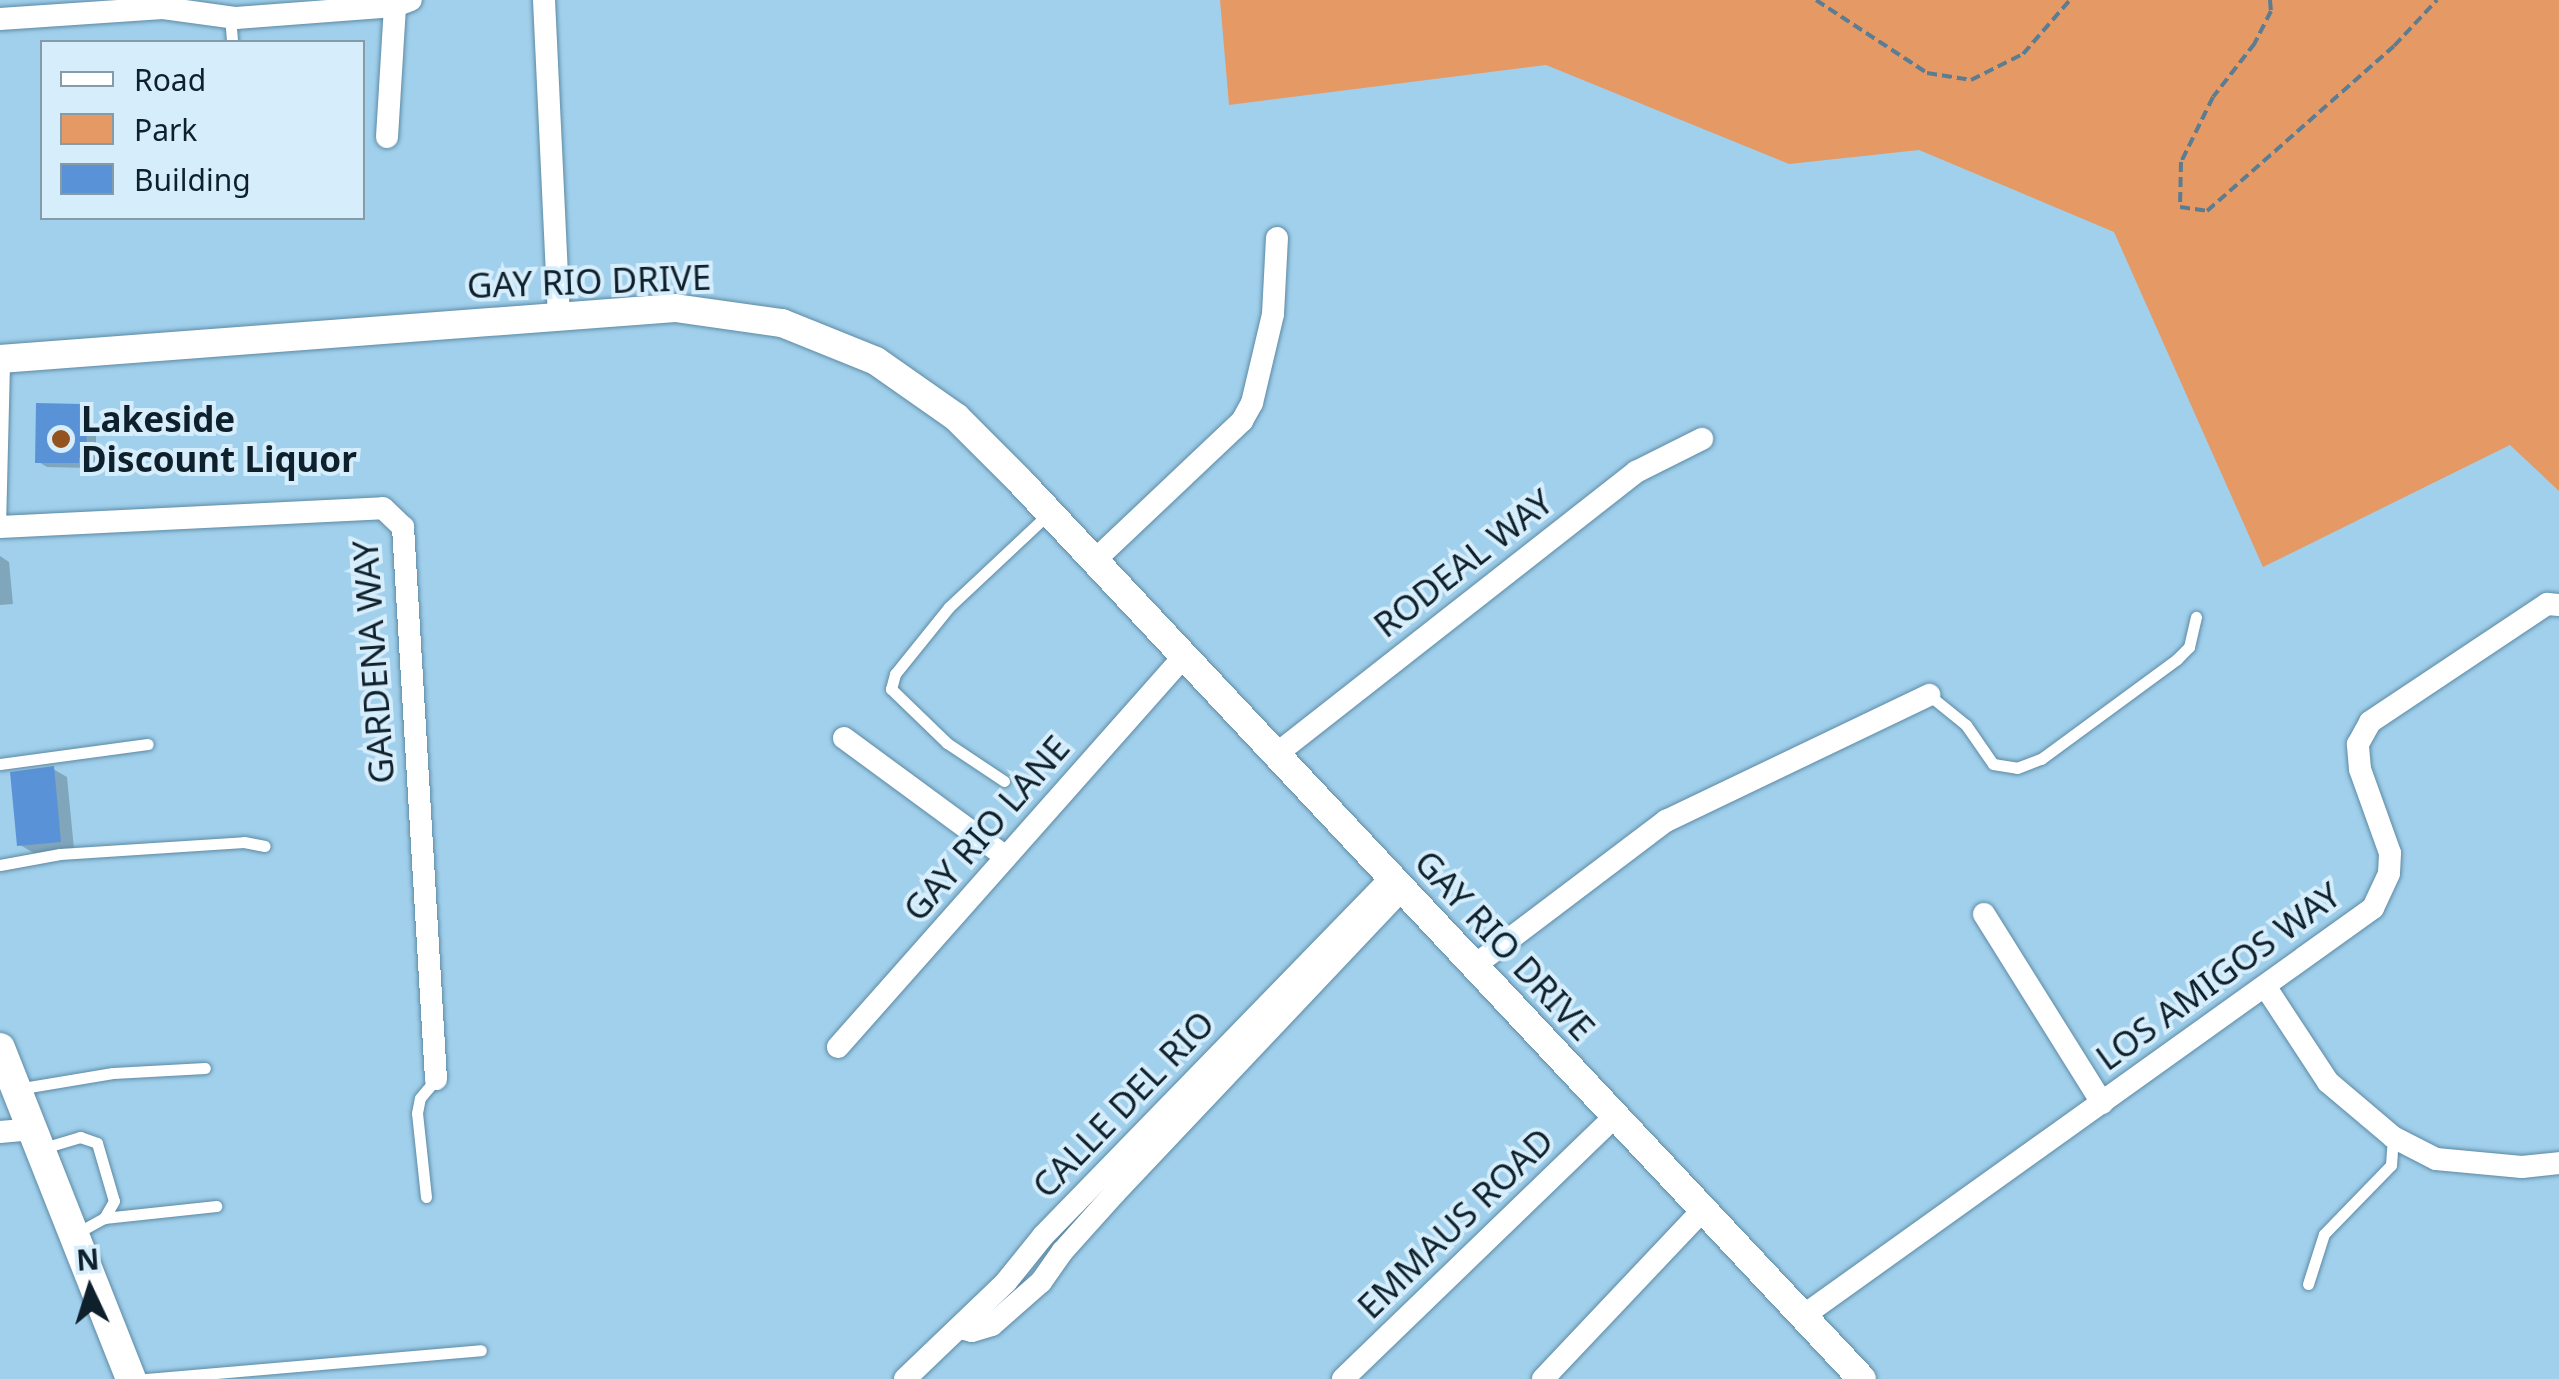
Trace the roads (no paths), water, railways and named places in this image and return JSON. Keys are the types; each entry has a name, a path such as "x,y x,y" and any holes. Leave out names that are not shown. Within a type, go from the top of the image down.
{"main road":[{"path":"0,1048 131,1379"}],"street":[{"path":"544,0 559,316"},
{"path":"0,18 163,8 230,17 403,3 387,137"},
{"path":"1094,561 1242,421 1252,403 1272,314 1277,238"},
{"name":"GAY RIO DRIVE","path":"2,359 658,308 711,310 782,323 876,360 931,396 1185,654 1275,755 1862,1379"},
{"name":"RODEAL WAY","path":"1275,755 1636,472 1702,439"},
{"name":"GARDENA WAY","path":"0,526 383,508 403,526 436,1079"},
{"name":"LOS AMIGOS WAY","path":"1803,1316 2373,908 2389,873 2390,853 2360,769 2358,744 2370,722 2547,604 2559,604"},
{"name":"GAY RIO LANE","path":"838,1047 1185,654"},
{"path":"1474,966 1666,821 1929,695"},
{"path":"844,738 1006,857"},
{"name":"CALLE DEL RIO","path":"906,1379 961,1328 1043,1236 1396,883"},
{"name":"LOS AMIGOS WAY","path":"1984,914 2102,1102"},
{"path":"2265,986 2328,1082 2393,1137 2436,1159 2522,1166 2559,1163"},
{"name":"EMMAUS ROAD","path":"1343,1379 1615,1116"},
{"path":"0,1132 36,1139"},
{"path":"1543,1379 1702,1211"}],"lane":[{"path":"230,17 232,40"},
{"path":"0,526 2,359"},
{"path":"1004,781 947,743 891,689 896,674 949,607 1048,514"},
{"path":"1929,695 1966,725 1993,764 2017,768 2040,759 2176,659 2189,647 2196,618"},
{"path":"0,764 148,744"},
{"path":"0,864 60,854 244,842 265,846"},
{"path":"17,1090 130,1071 205,1068"},
{"path":"426,1197 417,1113 420,1098 436,1079"},
{"path":"36,1139 80,1137 97,1143 114,1201 104,1218"},
{"path":"2308,1284 2324,1234 2392,1164 2393,1137"},
{"path":"74,1234 104,1218 216,1206"},
{"path":"146,1379 480,1350"}],"place":[{"name":"Lakeside Discount Liquor","path":"61,439"}]}
